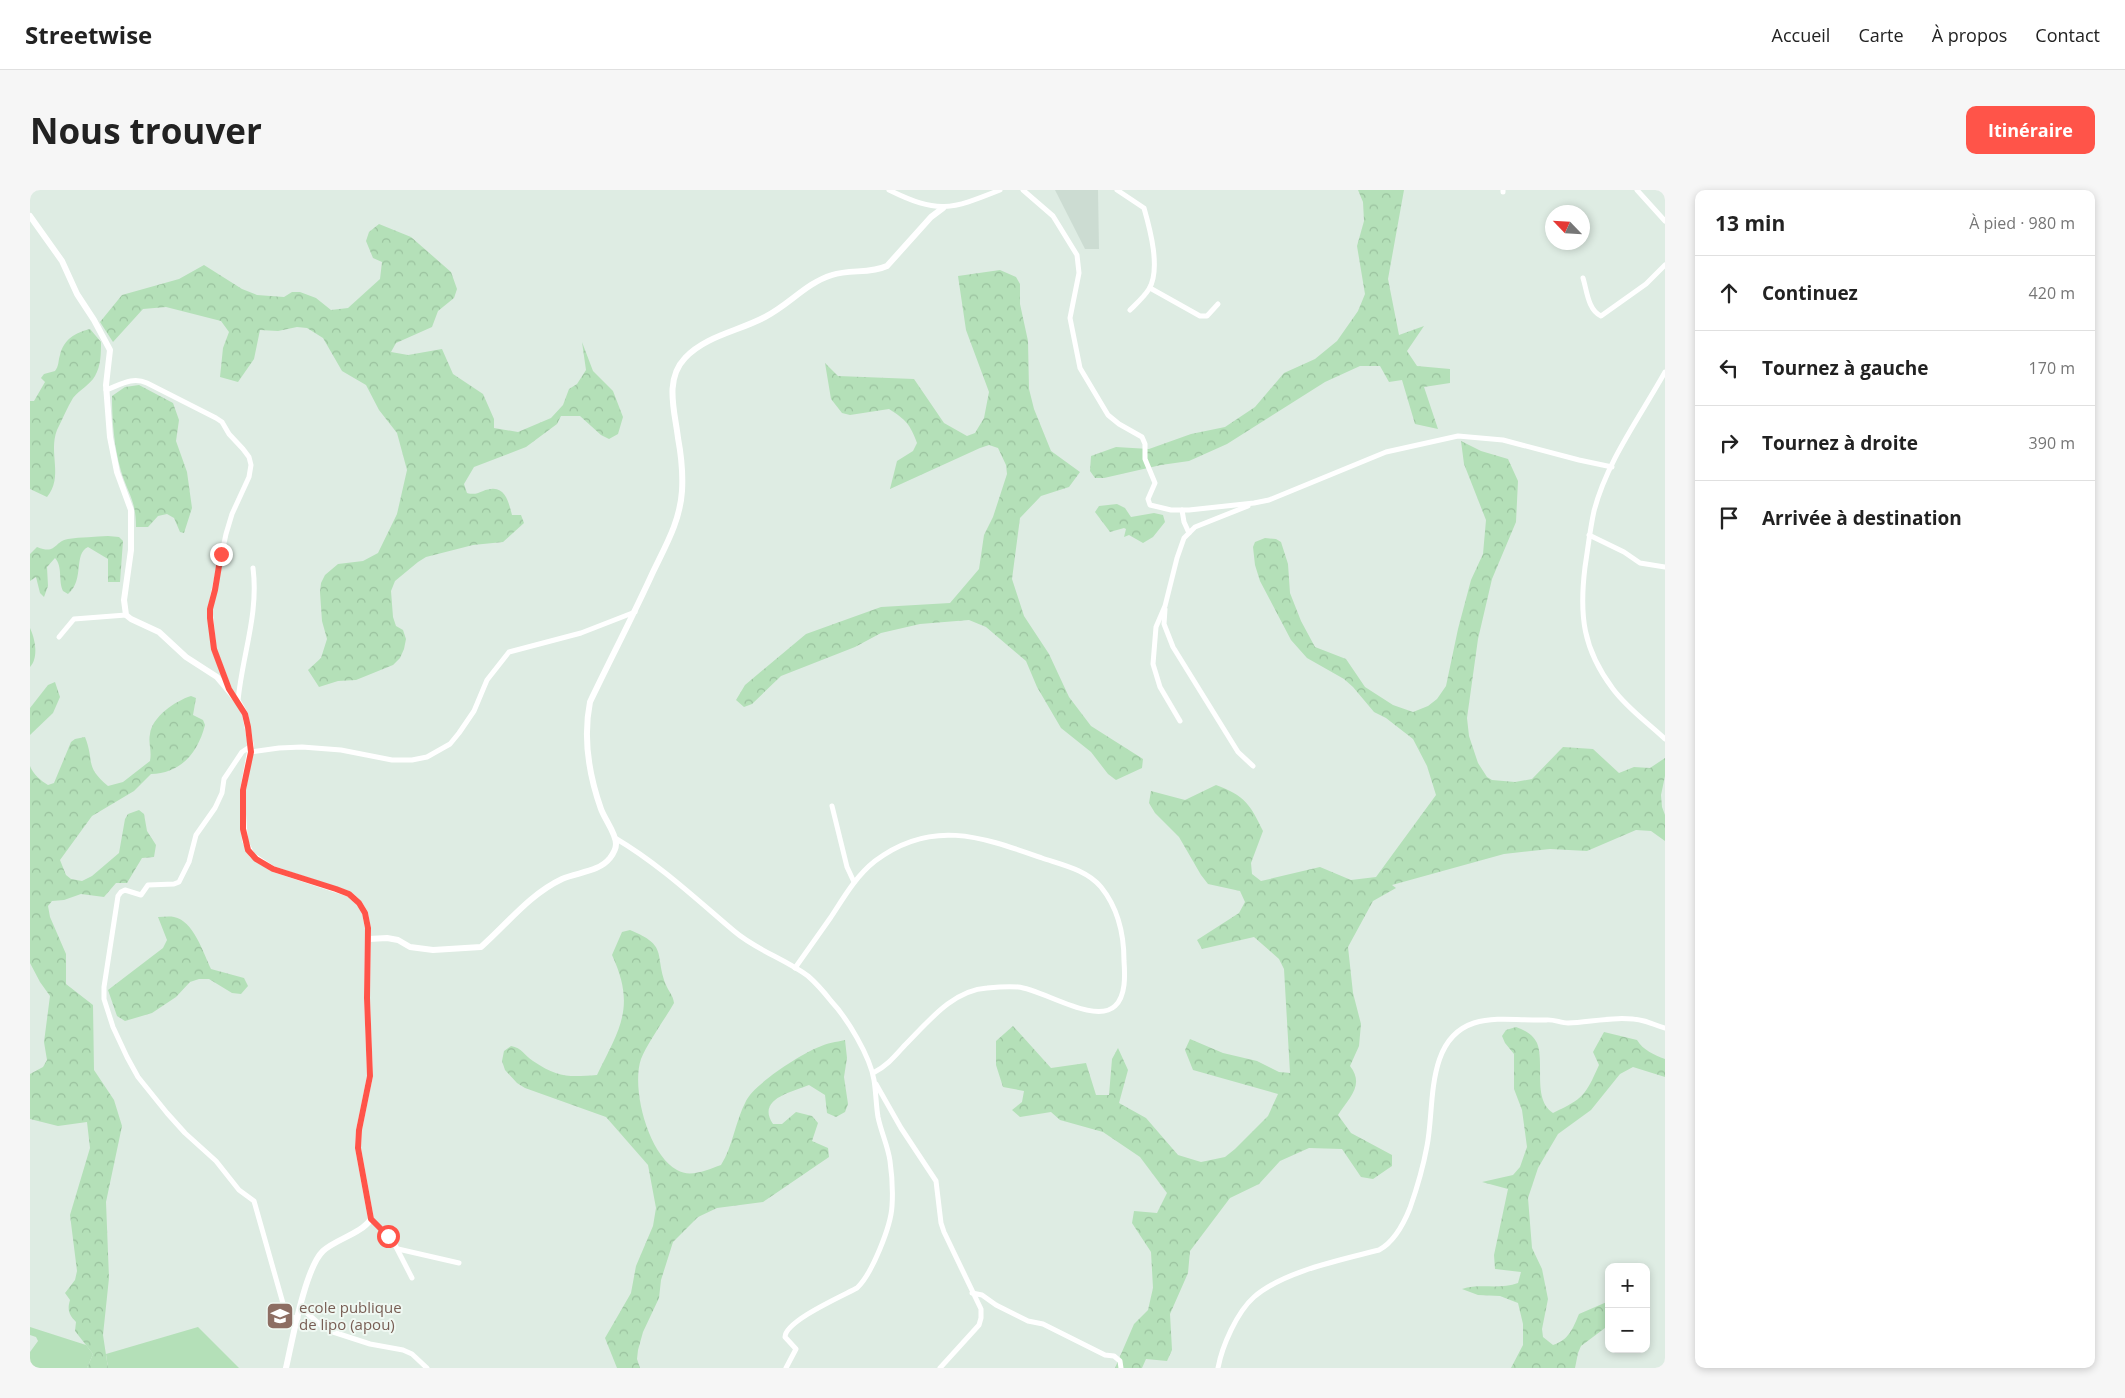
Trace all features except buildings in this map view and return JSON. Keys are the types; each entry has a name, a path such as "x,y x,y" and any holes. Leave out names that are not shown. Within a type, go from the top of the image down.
{"street":[{"path":"889,190 919,203 943,208"},
{"path":"368,939 392,939 410,947 433,950 481,947 507,920 544,890 563,879 597,868 609,860 616,846 615,838 602,810 596,790 586,731 590,702 669,543 678,513 682,491 679,438 673,407 673,379 684,358 705,342 766,317 814,282 847,271 878,270 888,266 931,217 943,208 974,201 1000,190"},
{"path":"1023,190 1053,216 1077,255 1079,273 1070,318 1080,368 1108,415 1118,424 1142,437 1144,440 1145,459 1155,483 1148,499 1150,505 1171,510 1182,510 1269,500 1386,452 1458,436 1503,440 1612,467"},
{"path":"1117,190 1144,208 1152,245 1153,278 1150,288 1130,310"},
{"path":"1637,190 1665,220"},
{"path":"30,216 62,261 77,294 108,345 110,356 106,390 110,437 119,480 131,510 131,550 124,595 126,615"},
{"path":"1583,278 1594,313 1601,316 1646,284 1665,265"},
{"path":"1150,288 1200,316 1207,316 1218,304"},
{"path":"1665,372 1612,467 1595,510 1589,535 1581,614 1587,641 1612,688 1626,704 1665,739"},
{"path":"106,390 124,382 140,380 222,422 229,434 249,457 251,465 249,477 232,514 226,534 210,609 214,649 229,689"},
{"path":"1180,722 1160,687 1153,664 1156,627 1165,606 1177,558 1184,538 1189,532 1204,523 1254,503"},
{"path":"1182,510 1184,522 1189,532"},
{"path":"1589,535 1624,552 1640,563 1665,567"},
{"path":"238,701 244,657 254,609 253,568"},
{"path":"1165,606 1164,624 1173,647 1238,752 1253,766"},
{"path":"298,1318 289,1317 286,1314 254,1201 239,1190 210,1154 185,1133 138,1077 126,1057 113,1027 104,999 109,947 118,896 125,890 141,895 148,885 174,884 179,882 189,862 196,835 216,808 226,776 242,752 251,749 302,748 341,750 392,760 412,760 426,757 450,744 459,734 474,711 486,680 509,652 581,633 634,612"},
{"path":"59,637 74,619 126,615 159,632 186,657 207,670 229,689 245,714 251,749 243,790 243,829 248,850 256,859 273,869 349,894 359,903 365,913 368,939 367,998 370,1076 359,1130 358,1148 371,1219 398,1249 412,1278"},
{"path":"832,806 847,867 854,882"},
{"path":"795,968 854,882 874,862 911,841 927,836 970,836 1000,843 1077,870 1091,877 1102,888 1114,907 1123,933 1125,974 1121,998 1114,1008 1101,1012 1088,1011 1019,987 984,988 970,991 955,998 890,1062 873,1072"},
{"path":"615,838 660,868 733,931 809,977 833,1002 858,1040 873,1072 878,1116 890,1158 892,1173 892,1206 887,1227 870,1272 863,1282 857,1288 796,1321 787,1329 785,1337 796,1349 786,1368"},
{"path":"1218,1368 1230,1333 1252,1299 1261,1292 1281,1281 1320,1265 1379,1250 1399,1230 1406,1220 1423,1166 1428,1144 1432,1087 1438,1065 1449,1041 1458,1032 1472,1024 1487,1020 1503,1019 1537,1022 1546,1020 1568,1023 1635,1020 1665,1028"},
{"path":"874,1081 901,1128 936,1180 941,1222 980,1309 979,1325 940,1368"},
{"path":"286,1368 312,1269 321,1253 366,1225 371,1219"},
{"path":"398,1249 459,1263"},
{"path":"972,1293 982,1295 996,1305 1028,1321 1043,1324 1105,1355 1114,1356 1120,1361 1121,1368"},
{"path":"301,1308 323,1328 370,1344 403,1350 412,1354 427,1368"}],"shaded area":[{"path":"1055,190 1098,190 1099,249 1085,249"}],"green space":[{"path":"1358,190 1404,190 1388,279 1399,335 1424,326 1407,351 1417,366 1450,369 1450,383 1424,387 1438,429 1415,424 1402,380 1389,382 1380,366 1360,366 1325,382 1227,444 1189,461 1161,465 1104,478 1095,478 1090,471 1091,456 1116,447 1149,449 1191,434 1225,427 1255,407 1284,373 1315,359 1337,341 1358,311 1365,294 1357,246 1364,221 1363,202"},
{"path":"379,224 411,237 451,272 457,289 454,298 438,311 432,327 396,343 391,352 408,355 442,349 453,374 483,394 494,419 494,428 518,432 551,418 563,405 569,389 577,384 586,370 582,342 593,371 613,391 623,417 618,434 609,439 601,435 580,416 561,416 557,424 526,447 474,467 464,484 467,493 474,494 491,489 500,491 506,497 512,515 521,515 524,523 503,542 473,545 426,557 418,562 395,581 391,591 393,617 396,626 403,630 406,639 400,658 393,665 356,680 338,681 319,687 308,670 321,658 327,639 322,621 321,583 325,575 338,564 363,561 378,553 397,514 407,470 397,433 379,410 366,385 342,371 323,338 307,328 297,327 278,331 260,330 254,359 238,382 220,377 223,348 229,332 221,321 166,307 143,309 113,342 100,322 122,295 179,279 204,265 242,289 257,295 284,297 292,292 300,292 316,298 331,310 348,308 380,279 382,262 373,258 366,241 369,232"},
{"path":"1000,270 1016,277 1020,284 1020,304 1028,341 1029,389 1034,409 1051,451 1080,472 1069,487 1041,496 1020,518 1012,579 1024,616 1049,654 1069,697 1091,726 1143,759 1142,768 1116,780 1108,774 1091,752 1061,728 1037,687 1026,661 986,627 969,620 920,624 881,633 855,647 781,676 752,704 744,707 736,700 745,685 806,634 881,607 950,603 979,569 984,535 993,517 1007,474 1006,465 998,448 989,445 980,448 890,489 897,461 913,451 917,443 910,427 889,409 850,415 842,413 831,399 825,363 838,376 914,379 944,423 967,436 975,433 984,418 989,392 966,330 958,276"},
{"path":"90,329 101,342 101,355 97,372 93,379 73,398 57,430 54,447 54,481 47,497 30,489 30,401 34,401 45,382 41,378 44,374 55,371 62,349 67,341 80,332"},
{"path":"139,385 173,403 179,420 176,441 187,472 192,508 184,533 180,532 174,518 167,514 158,516 148,527 136,527 133,503 121,471 117,452 112,396 125,387"},
{"path":"1461,441 1481,451 1508,459 1518,481 1516,522 1492,579 1478,639 1467,718 1469,736 1478,763 1487,777 1492,780 1515,782 1532,779 1563,747 1593,749 1619,773 1634,767 1650,768 1665,758 1665,776 1661,795 1665,815 1665,841 1651,831 1636,830 1587,851 1550,849 1504,854 1392,885 1396,888 1373,901 1348,947 1353,993 1361,1024 1359,1046 1350,1066 1356,1079 1356,1085 1351,1097 1338,1115 1351,1133 1392,1155 1392,1166 1373,1179 1361,1177 1342,1149 1309,1148 1280,1161 1259,1184 1230,1198 1190,1251 1188,1273 1170,1314 1172,1350 1167,1361 1146,1359 1142,1368 1115,1368 1134,1324 1148,1310 1153,1288 1151,1252 1132,1223 1134,1211 1157,1213 1167,1193 1140,1157 1103,1132 1060,1120 1051,1112 1020,1117 1012,1110 1022,1102 1024,1091 1003,1087 996,1065 996,1041 1013,1026 1051,1068 1086,1063 1096,1095 1109,1095 1112,1059 1118,1048 1128,1070 1119,1103 1146,1118 1178,1155 1201,1162 1225,1157 1268,1116 1278,1094 1193,1070 1185,1050 1190,1039 1223,1053 1257,1061 1279,1072 1290,1073 1284,969 1279,959 1254,937 1202,949 1197,940 1239,913 1245,902 1240,891 1208,884 1179,837 1155,813 1149,803 1151,791 1185,800 1216,785 1240,797 1250,807 1263,831 1251,863 1252,874 1261,881 1320,867 1351,880 1376,877 1436,795 1427,766 1413,739 1386,718 1374,712 1344,679 1307,658 1291,640 1260,581 1255,565 1253,547 1255,542 1265,538 1276,539 1281,542 1288,564 1290,593 1301,621 1315,647 1346,659 1365,687 1393,705 1413,712 1428,706 1437,699 1446,686 1471,580 1483,554 1486,520 1464,464"},
{"path":"1117,504 1125,508 1131,517 1154,513 1163,515 1165,522 1153,537 1143,543 1129,535 1124,537 1126,529 1124,528 1110,532 1095,512 1099,506"},
{"path":"119,537 123,541 120,582 108,582 108,559 88,547 81,555 76,582 68,594 63,591 59,566 55,558 47,567 48,586 44,597 40,593 36,577 30,581 30,554 37,547 48,550 68,539"},
{"path":"30,628 35,643 35,653 30,667"},
{"path":"55,682 60,697 53,713 30,735 30,708 48,685"},
{"path":"191,696 196,698 193,715 203,720 205,725 193,752 180,765 172,770 151,774 134,791 92,816 60,860 66,875 71,879 82,881 92,876 119,853 125,819 128,814 139,810 144,814 147,831 156,845 154,857 142,858 127,883 116,883 104,897 81,894 64,900 52,901 48,906 50,917 66,954 66,984 93,1005 94,1070 114,1100 122,1126 106,1202 109,1278 103,1335 108,1368 87,1368 93,1354 75,1331 76,1322 69,1312 70,1300 65,1293 75,1280 77,1271 70,1215 90,1148 87,1122 58,1126 30,1119 30,1074 43,1067 47,1060 44,1042 50,996 30,963 30,766 35,774 48,785 54,783 71,742 85,737 91,763 101,779 108,786 123,782 150,761 150,737 155,722 165,711"},
{"path":"158,917 181,919 197,938 211,969 244,978 248,986 241,994 232,993 209,979 199,979 190,982 176,997 152,1013 125,1021 117,1016 108,990 163,948 167,940"},
{"path":"630,930 650,941 655,946 666,985 674,1003 644,1052 638,1071 638,1086 640,1103 650,1135 667,1162 677,1170 693,1173 721,1165 739,1117 751,1094 758,1086 779,1070 825,1044 845,1040 847,1058 844,1077 848,1104 845,1112 836,1117 827,1113 825,1095 809,1085 786,1094 772,1103 769,1108 769,1115 773,1124 782,1124 796,1112 812,1116 818,1123 812,1141 828,1148 829,1157 763,1202 717,1208 698,1217 673,1242 661,1280 659,1298 643,1332 638,1350 637,1359 640,1368 617,1368 605,1338 631,1293 636,1266 653,1226 656,1208 648,1165 606,1117 525,1088 517,1083 505,1070 502,1061 504,1051 511,1046 550,1071 571,1076 597,1075 618,1030 624,1003 619,973 612,955 622,932"},
{"path":"1516,1027 1531,1035 1537,1043 1543,1099 1553,1113 1571,1104 1586,1090 1599,1065 1593,1052 1604,1032 1637,1040 1649,1052 1665,1059 1665,1077 1633,1067 1620,1074 1591,1110 1558,1134 1538,1168 1528,1198 1532,1248 1542,1269 1548,1299 1542,1329 1543,1337 1553,1345 1558,1343 1570,1333 1579,1314 1605,1303 1605,1328 1581,1346 1575,1368 1511,1368 1523,1345 1523,1324 1518,1303 1500,1296 1478,1295 1462,1289 1518,1283 1521,1272 1495,1269 1494,1255 1508,1189 1482,1182 1513,1175 1520,1167 1527,1147 1522,1110 1514,1089 1514,1054 1502,1036 1506,1030"},
{"path":"30,1327 86,1345 93,1354 87,1368 30,1368 30,1352 38,1341 36,1337 30,1335"},
{"path":"198,1327 239,1368 108,1368 106,1354"}],"place":[{"name":"ecole publique de lipo (apou)","path":"280,1316"}],"route":[{"path":"221,554 210,609 210,618 214,649 229,689 245,714 248,727 251,752 243,790 243,829 248,850 256,859 273,869 349,894 359,903 365,913 368,928 367,998 370,1076 359,1130 358,1148 371,1219 388,1236"}]}
